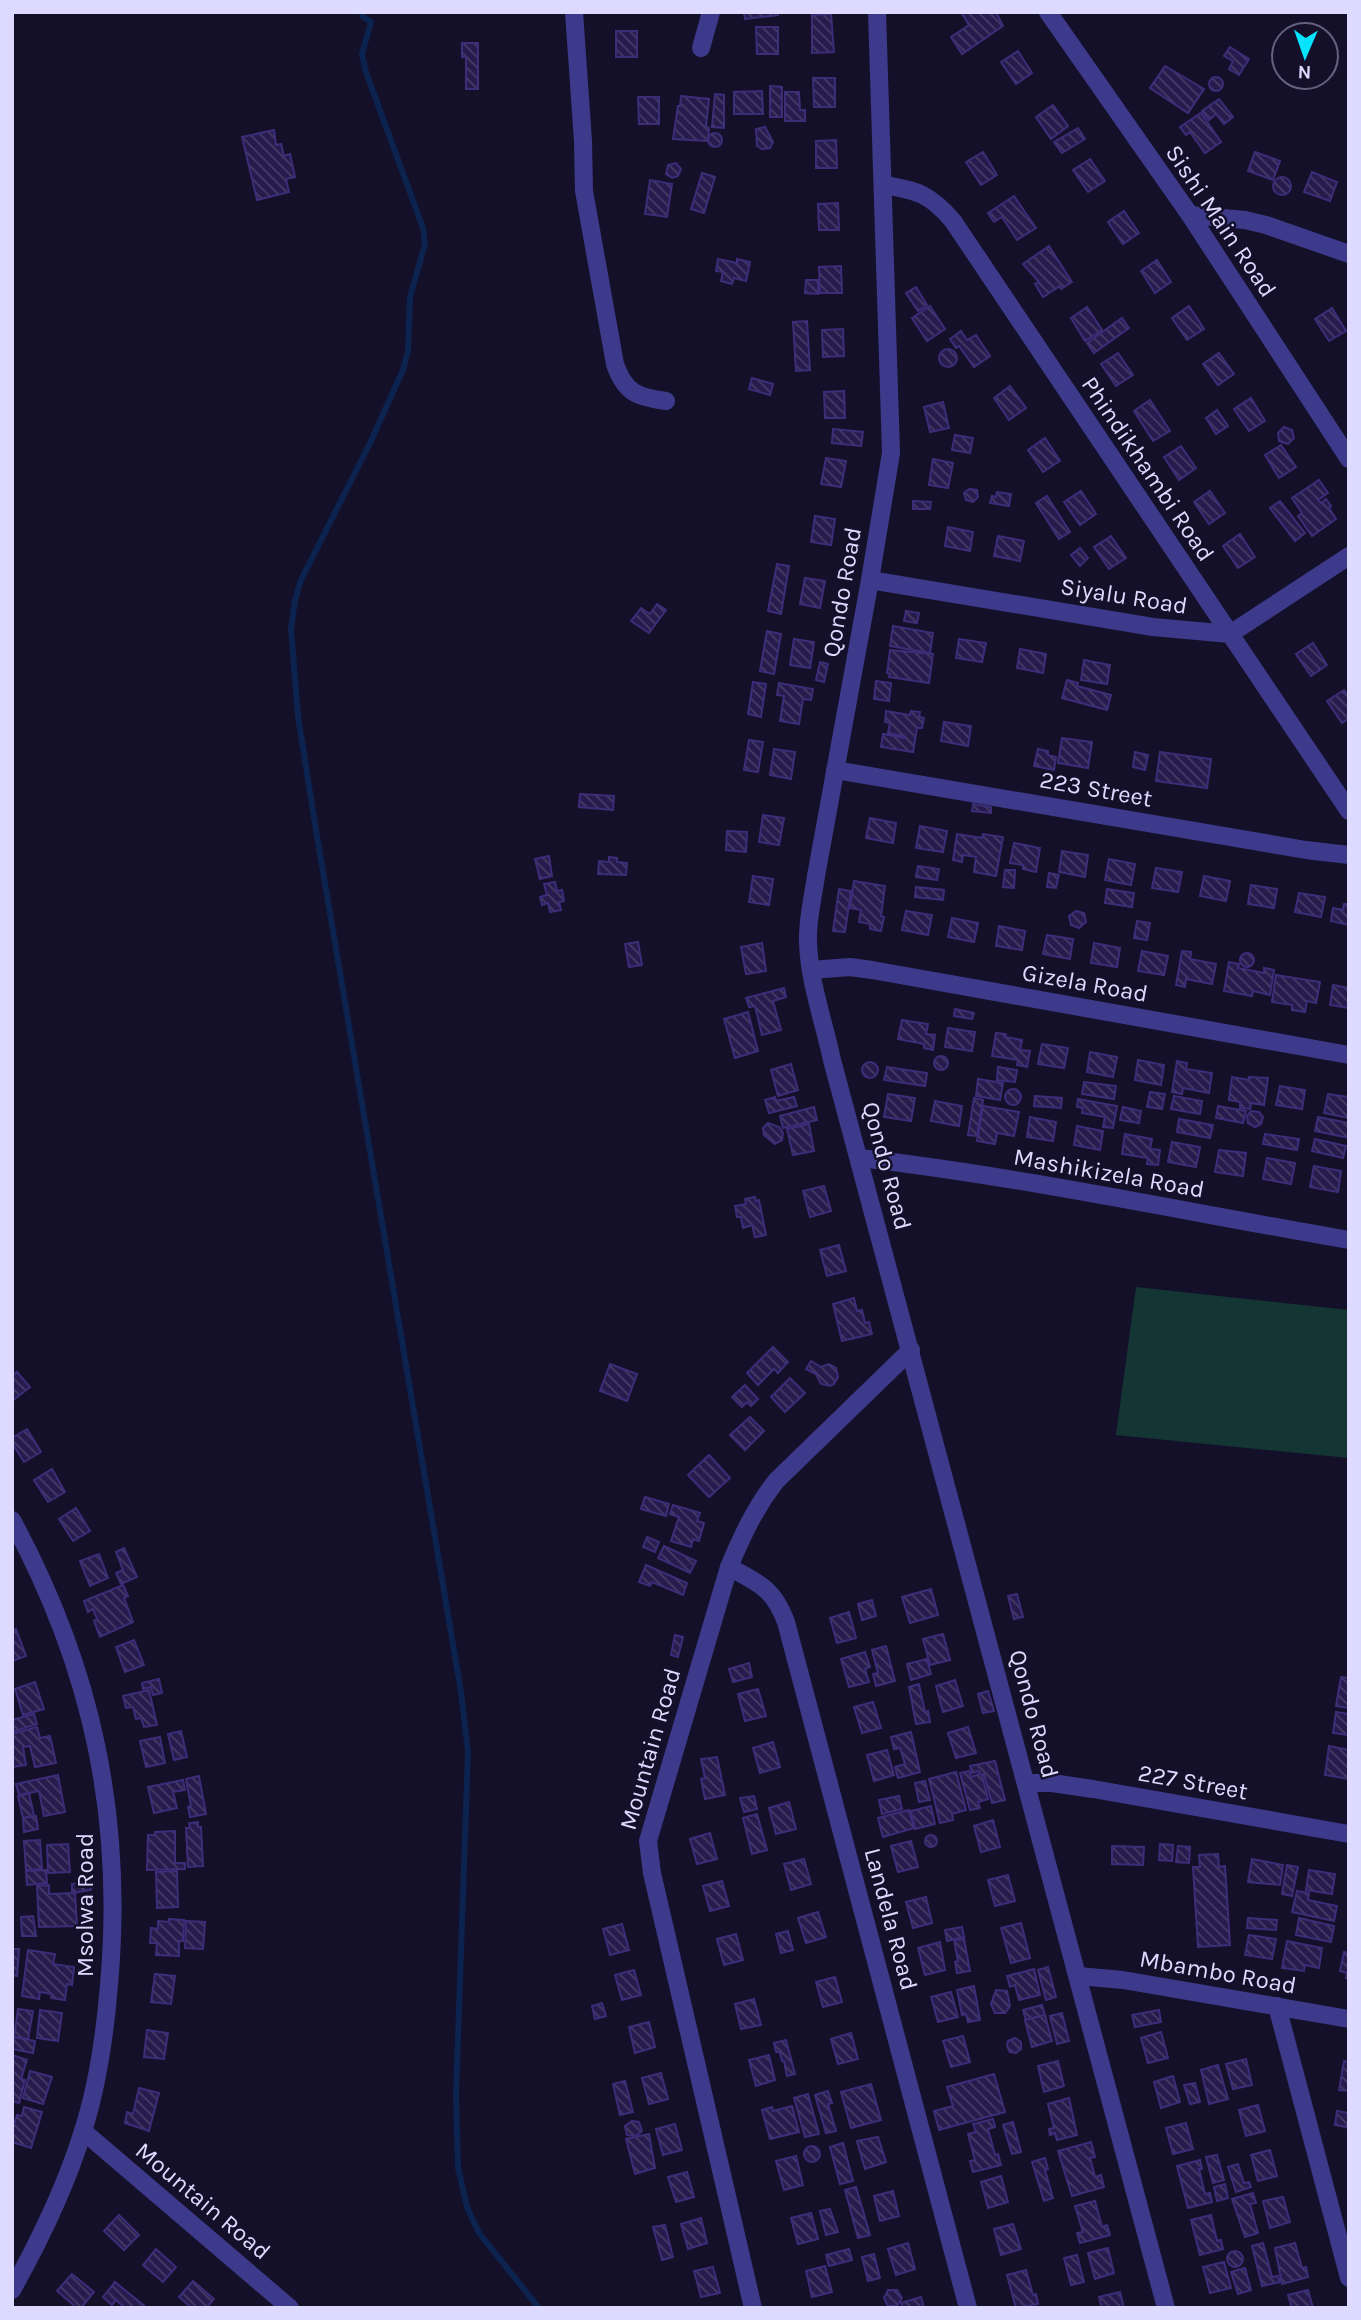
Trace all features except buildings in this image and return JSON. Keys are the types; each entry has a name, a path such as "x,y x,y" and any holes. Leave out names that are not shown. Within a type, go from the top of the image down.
{"street":[{"path":"574,12 584,191 615,364 621,381 630,390 639,396 666,401"},
{"path":"701,48 711,12"},
{"name":"Qondo Road","path":"877,12 891,453 808,922 811,970 832,1060 1166,2308"},
{"name":"Sishi Main Road","path":"1048,12 1190,215 1349,459"},
{"name":"Phindikhambi Road","path":"883,185 927,195 953,221 1349,811"},
{"path":"1190,215 1245,220 1266,225 1349,254"},
{"path":"1230,635 1349,556"},
{"name":"Siyalu Road","path":"870,580 1153,627 1230,635"},
{"name":"223 Street","path":"835,770 1349,855"},
{"name":"Gizela Road","path":"811,970 850,967 1349,1055"},
{"name":"Mashikizela Road","path":"860,1158 913,1164 1349,1240"},
{"name":"Mountain Road","path":"753,2308 652,1873 648,1841 729,1567 744,1531 759,1503 776,1481 911,1350"},
{"name":"Msolwa Road","path":"12,1520 32,1556 76,1664 93,1720 110,1829 113,1942 95,2086 83,2131 63,2188 12,2290"},
{"name":"Landela Road","path":"729,1567 773,1595 786,1622 968,2308"},
{"name":"227 Street","path":"1027,1783 1093,1788 1349,1834"},
{"name":"Mbambo Road","path":"1078,1976 1123,1980 1349,2019"},
{"path":"1277,2006 1340,2207 1349,2278"},
{"name":"Mountain Road","path":"83,2131 290,2308"}],"green space":[{"path":"1136,1287 1349,1310 1349,1458 1116,1435"}],"waterway":[{"path":"362,12 363,17 371,22 362,54 366,72 423,228 425,244 410,297 408,351 403,370 370,443 301,580 291,629 298,716 315,824 461,1692 468,1752 456,2094 458,2168 467,2207 479,2233 539,2308"}]}
